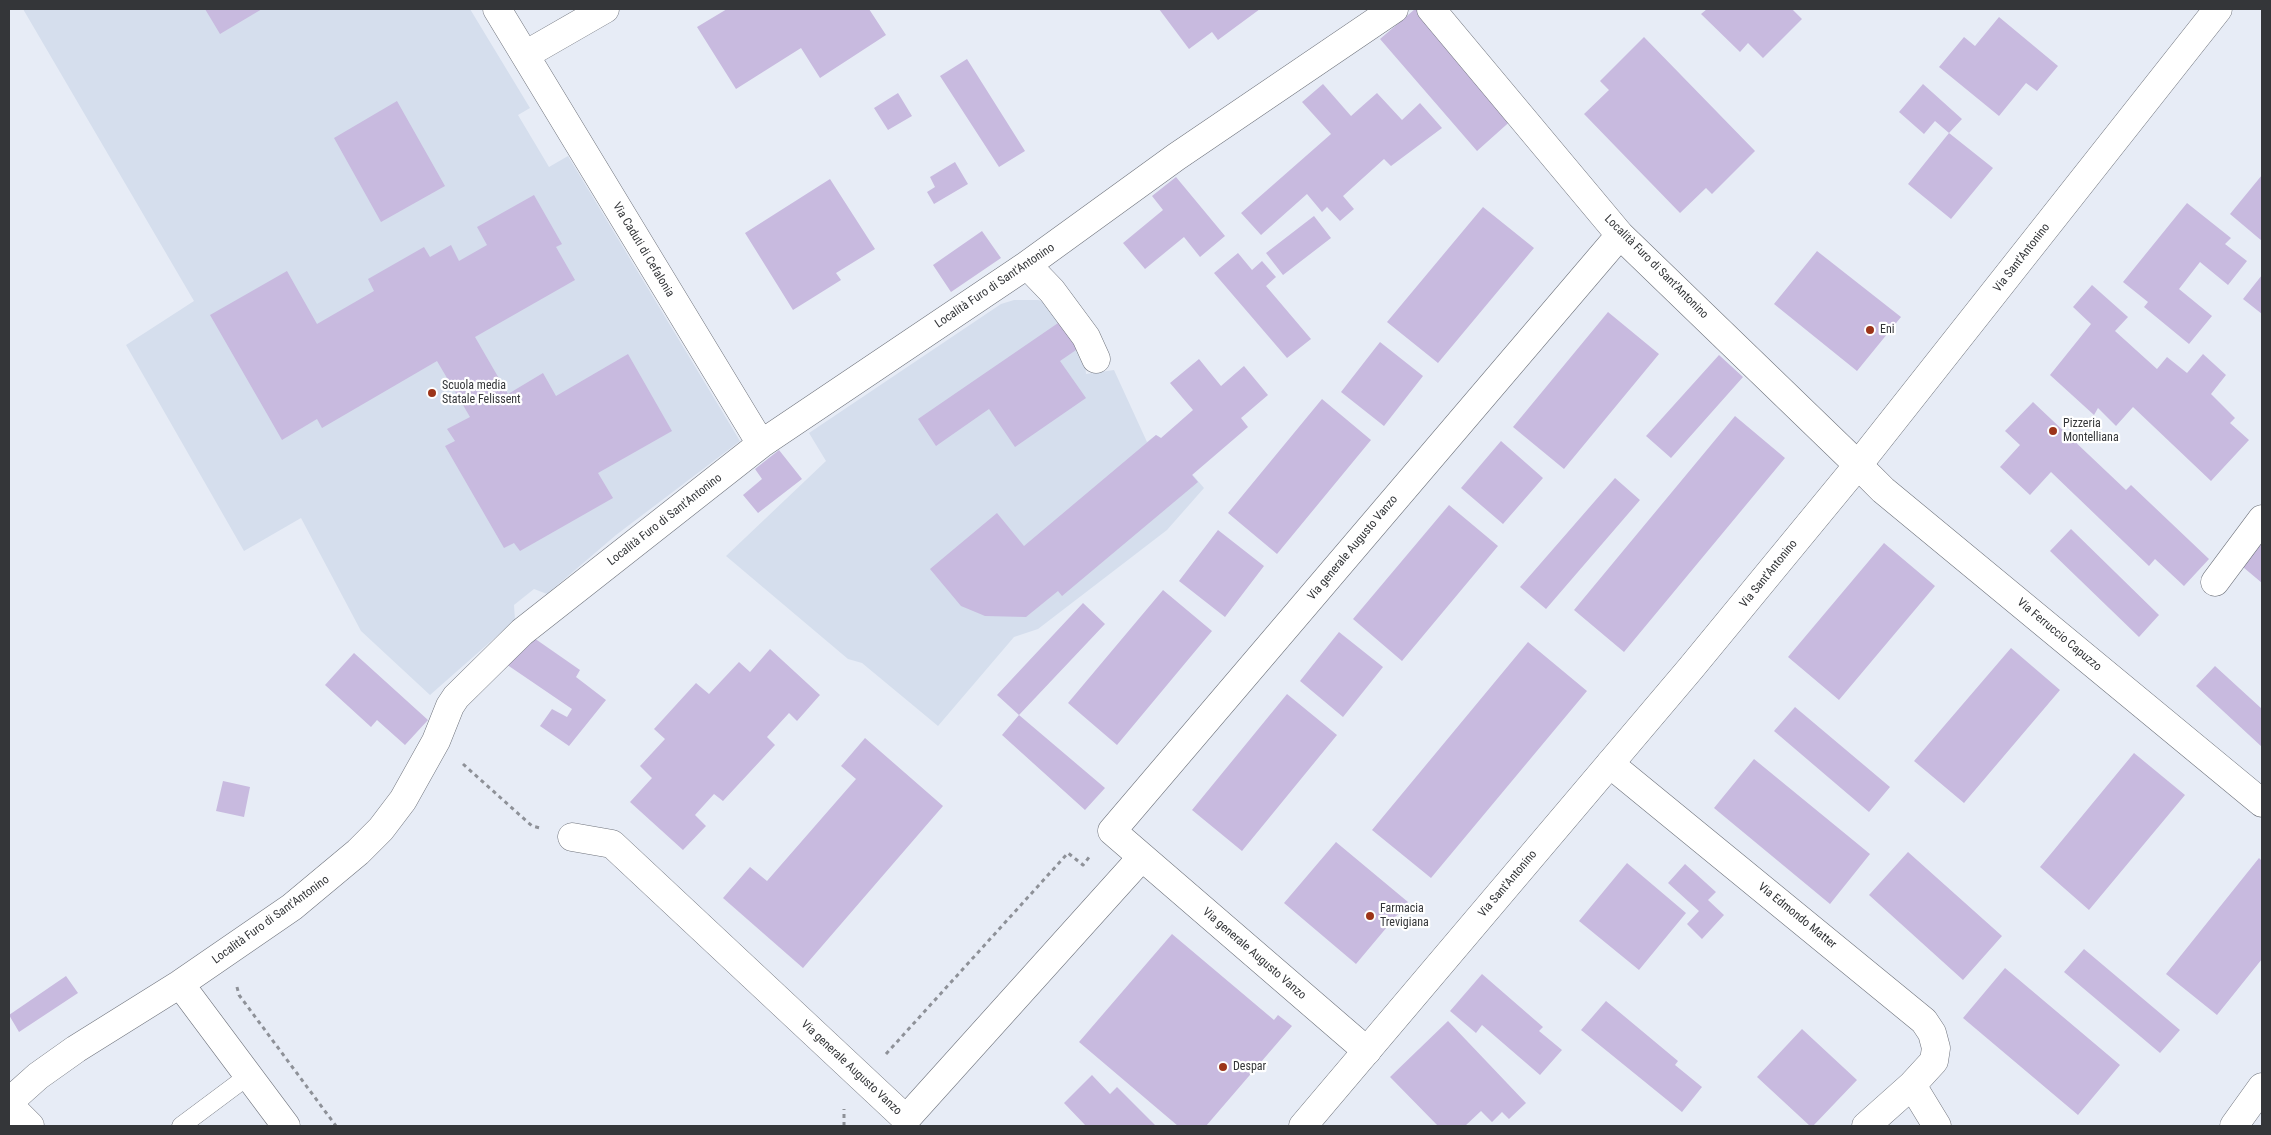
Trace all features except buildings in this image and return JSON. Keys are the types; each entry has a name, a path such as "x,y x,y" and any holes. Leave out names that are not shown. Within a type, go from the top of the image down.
{"street":[{"name":"Via Caduti di Cefalonia","path":"497,9 761,444"},
{"path":"525,55 604,9"},
{"name":"Località Furo di Sant'Antonino","path":"9,1104 38,1076 76,1049 180,984 292,908 358,852 381,829 403,800 436,741 450,706 456,697 522,632 761,444 1027,265 1176,157 1394,9"},
{"name":"Località Furo di Sant'Antonino","path":"1431,9 1620,235 1858,465"},
{"name":"Via Sant'Antonino","path":"1302,1126 1691,668 1858,465 2218,9"},
{"name":"Via generale Augusto Vanzo","path":"1367,1051 1112,831 1620,235"},
{"path":"1027,265 1064,306 1086,337 1096,359"},
{"name":"Via Ferruccio Capuzzo","path":"1858,465 1884,490 2262,803"},
{"path":"2214,582 2262,519"},
{"name":"Via Edmondo Matter","path":"1610,764 1924,1021 1932,1033 1936,1048 1934,1061 1912,1085 1866,1126"},
{"name":"Via generale Augusto Vanzo","path":"572,837 612,844 902,1122 1142,857"},
{"path":"180,984 286,1126"},
{"path":"1912,1085 1937,1126"},
{"path":"2234,1126 2262,1086"},
{"path":"9,1104 30,1126"}],"lane":[{"path":"181,1126 248,1076"}],"path":[{"path":"436,741 532,826 572,837"},
{"path":"457,772 463,764"},
{"path":"881,1059 1068,853 1083,865 1112,831"},
{"path":"238,985 238,995 336,1126"}],"shaded area":[{"name":"Scuola media Statale Felissent","path":"23,9 470,9 530,108 518,115 549,167 568,156 740,441 616,535 547,594 534,589 514,605 515,620 430,695 361,631 301,518 244,551 126,345 194,301"},
{"path":"1014,300 1038,300 1054,304 1083,346 1086,374 1114,370 1147,442 1156,435 1161,438 1204,488 1167,530 1038,629 1014,637 938,726 862,663 848,659 726,556 826,461 809,433 1001,304"}],"place":[{"name":"Eni","path":"1870,330"},
{"name":"Scuola media Statale Felissent","path":"432,393"},
{"name":"Pizzeria Montelliana","path":"2053,431"},
{"name":"Farmacia Trevigiana","path":"1370,916"},
{"name":"Despar","path":"1223,1067"}]}
